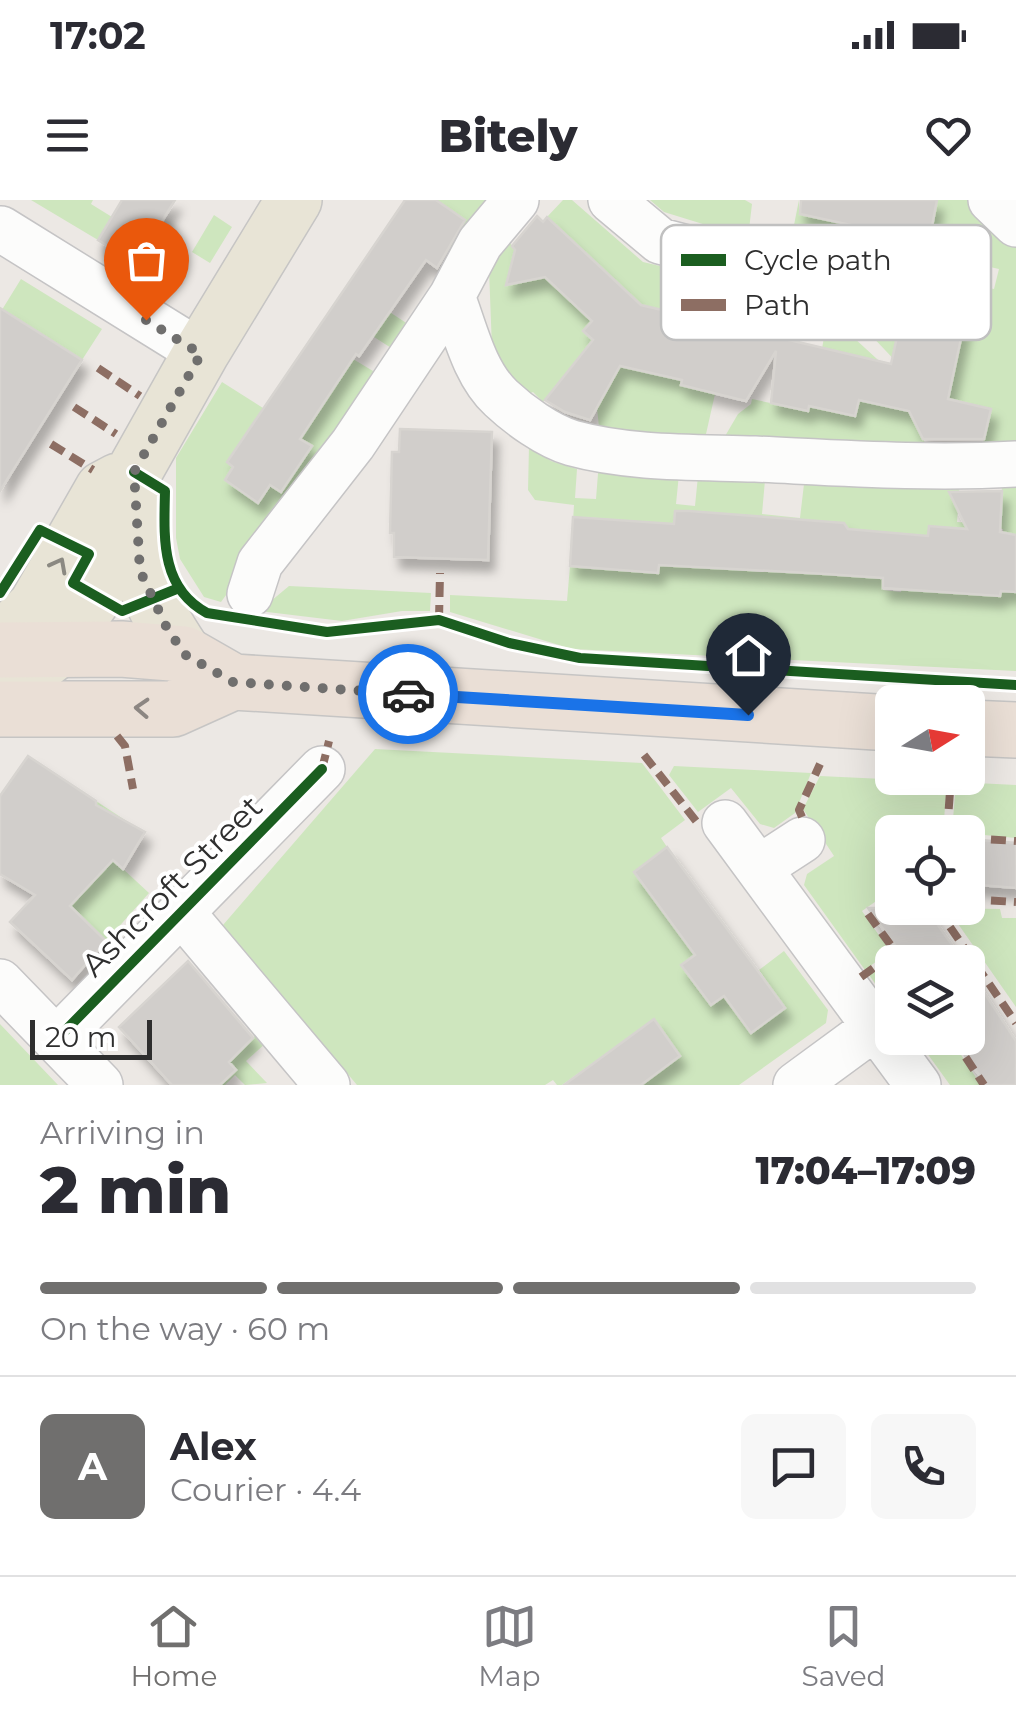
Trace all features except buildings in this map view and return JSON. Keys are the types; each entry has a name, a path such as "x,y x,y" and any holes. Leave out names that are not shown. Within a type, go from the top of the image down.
{"highway":[{"path":"0,650 122,649 184,654 233,682 875,722"},
{"path":"0,709 173,709 233,682"},
{"path":"985,729 1016,730"}],"main road":[{"path":"0,694 57,650 94,596 134,472 294,200"},
{"path":"0,641 36,606 103,489 134,472"},
{"path":"134,472 140,571 152,601 184,654"}],"street":[{"path":"250,594 260,564 352,444 452,296 480,244 516,200"},
{"path":"611,200 661,242"},
{"path":"991,200 1016,224"},
{"path":"1,229 201,354"},
{"path":"452,296 484,380 502,400 569,442 691,457 951,468 1016,464"},
{"name":"Ashcroft Street","path":"57,1039 322,769"},
{"path":"725,823 875,1027 796,1085"},
{"path":"760,868 802,840"},
{"path":"182,913 327,1085"},
{"path":"0,982 100,1085"},
{"path":"896,1055 918,1085"}],"green space":[{"path":"31,200 93,200 91,204 112,217 98,240"},
{"path":"436,200 500,200 462,254 440,239 457,215"},
{"path":"563,200 572,200 643,262 661,266 661,340 718,340 627,367 676,379 681,357 687,359 681,385 715,394 706,434 721,443 752,399 808,411 812,390 856,415 859,400 822,349 824,340 856,340 889,370 933,459 600,437 597,408 613,377 584,386 567,372 543,402 533,392 522,397 493,375 489,269 499,233 592,321 600,346 590,258 547,217"},
{"path":"650,200 745,200 752,204 750,225 706,225 664,212"},
{"path":"799,200 799,214 850,225 794,225"},
{"path":"937,200 975,200 1016,242 1016,451 981,452 991,409 925,392 893,359 908,340 991,340 991,288 994,289 999,269 991,267 991,225 932,225"},
{"path":"214,215 232,227 210,263 192,252"},
{"path":"21,279 102,329 82,360 14,316 0,313"},
{"path":"388,311 414,328 399,353 371,335"},
{"path":"875,340 896,340 892,358"},
{"path":"353,359 383,377 221,602 204,597 180,559 176,538 176,458 222,382 263,408 227,463 267,489 270,485 281,492 296,469 286,462 311,446 300,439 314,418 280,395"},
{"path":"529,446 551,461 577,469 575,498 596,499 599,461 679,474 676,504 695,506 698,476 765,480 762,514 800,518 804,484 816,485 835,476 960,480 957,522 1000,525 1002,485 1016,478 1016,535 986,528 981,594 1000,596 1001,591 1016,592 1016,671 572,649 450,612 450,595 567,601 570,566 658,572 662,523 585,517 573,521 574,505 535,500 528,490","holes":["685,511 703,512 703,520 768,525 764,572 682,566","835,522 844,523 848,529 865,577 785,571","929,526 967,529 962,594 944,593 944,586 902,583 901,592 883,590 887,532 928,536"]},
{"path":"289,586 431,593 430,611 402,611 342,621 259,611"},
{"path":"375,749 642,763 685,820 661,838 667,847 634,872 695,955 682,966 710,1004 724,996 785,1008 759,970 784,951 828,1010 826,1023 739,1085 641,1085 680,1056 654,1019 562,1085 553,1080 545,1085 357,1085 223,925"},
{"path":"674,766 811,773 795,813 774,828 760,824 731,788 698,812 669,775"},
{"path":"820,776 875,779 875,795 946,795 944,815 875,815 875,902 862,911 886,945 875,945 875,962 865,970 804,885 807,874 834,856 803,809"},
{"path":"985,783 1016,785 1016,838 985,835 985,815 953,815 955,795 985,795"},
{"path":"96,801 128,822 109,856 149,893 106,941 70,906 63,850"},
{"path":"985,909 1000,909 1002,918 1016,918 1016,1007 985,963 985,945 973,945 959,925 985,925"},
{"path":"0,1024 58,1085 0,1085"},
{"path":"258,1033 275,1035 246,1061 267,1083 245,1085 235,1075 221,1085 236,1070 229,1062"},
{"path":"928,1055 961,1055 981,1085 950,1085"}],"marked path":[{"path":"98,368 140,396"},
{"path":"74,407 116,434"},
{"path":"51,444 93,470"},
{"path":"439,620 440,573"},
{"path":"117,736 125,746 133,789"},
{"path":"322,769 329,741"},
{"path":"644,755 700,826"},
{"path":"802,817 799,810 820,764"},
{"path":"948,815 950,795"},
{"path":"985,839 1016,841"},
{"path":"985,900 1016,902"},
{"path":"868,914 891,945"},
{"path":"949,925 1016,1023"},
{"path":"861,977 875,967"},
{"path":"964,1055 984,1085"}],"cycle path":[{"path":"134,472 165,491 165,543 173,576 180,590 207,613 327,632 439,620 509,643 580,658 1016,685"},
{"path":"0,593 40,530 89,554 73,583 122,611 179,588"},
{"path":"57,1039 322,769"}],"way so far":[{"path":"146,320 201,354 134,472 140,571 152,601 184,654 233,682 408,694"}],"route":[{"path":"408,694 748,715"}]}
